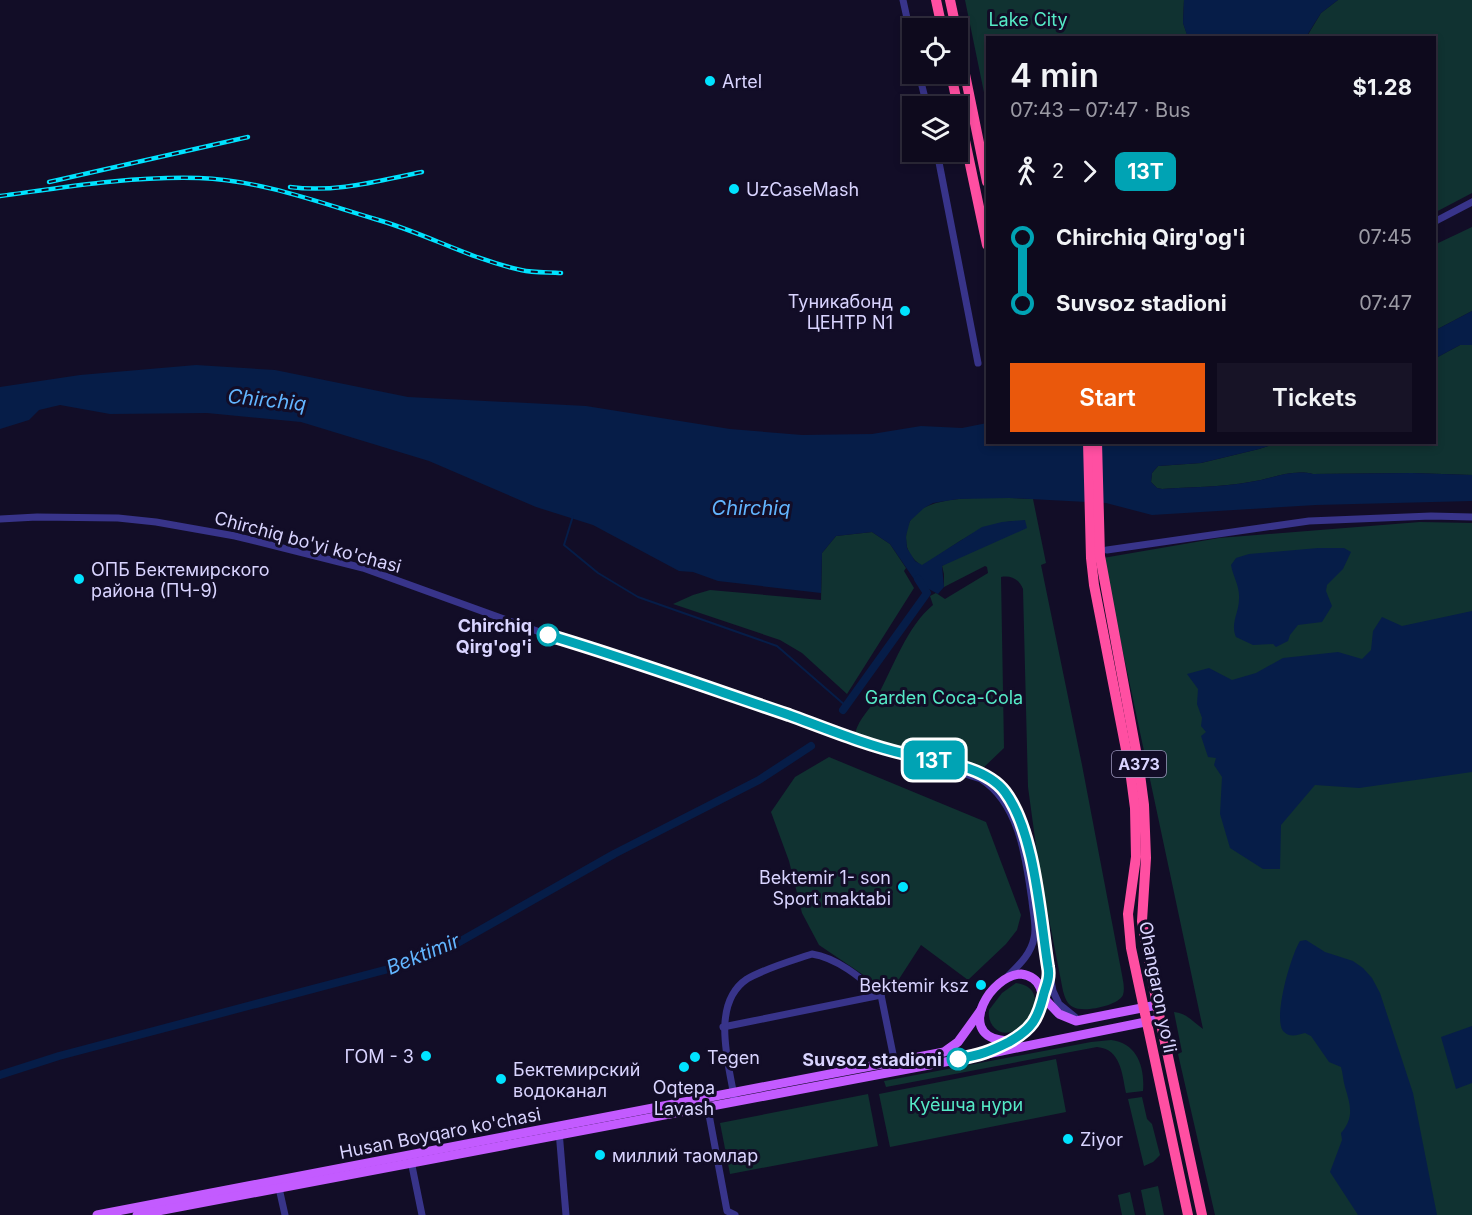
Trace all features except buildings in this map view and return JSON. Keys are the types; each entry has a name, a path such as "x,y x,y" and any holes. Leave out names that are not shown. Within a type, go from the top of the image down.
{"highway":[{"path":"936,0 940,18"},
{"path":"950,0 954,18"},
{"path":"953,84 986,239"},
{"path":"967,84 986,178"},
{"name":"Ohangaron yoʻli","path":"1088,444 1103,582 1144,805 1146,858 1142,921 1157,1005 1202,1215"},
{"name":"Ohangaron yoʻli","path":"1097,444 1091,558 1095,593 1130,770 1135,808 1136,857 1127,923 1188,1215"}],"main road":[{"path":"1006,978 1017,974 1030,977 1040,987 1043,997 1059,1014 1071,1020 1082,1020 1157,1005"},
{"name":"Husan Boyqaro ko'chasi","path":"895,1066 951,1049 981,1010 990,993 1006,978"},
{"name":"Husan Boyqaro ko'chasi","path":"987,1054 1022,1035 1031,1026 1043,997"},
{"name":"Husan Boyqaro ko'chasi","path":"981,1010 979,1020 985,1032 998,1039 1056,1039"},
{"name":"Husan Boyqaro ko'chasi","path":"137,1215 152,1208 895,1066 987,1054 1160,1019"},
{"name":"Husan Boyqaro ko'chasi","path":"97,1215 279,1188 411,1159"}],"street":[{"path":"903,0 907,18"},
{"path":"939,162 978,363"},
{"path":"1436,221 1472,202"},
{"path":"1107,550 1309,521 1431,516 1472,517"},
{"name":"Chirchiq bo'yi ko'chasi","path":"0,519 118,518 194,527 363,568 548,635 601,651 852,738 981,779 994,789 1008,810 1024,853 1035,931 1030,949 1006,978"},
{"name":"Chirchiq bo'yi ko'chasi","path":"904,754 931,759 984,775 1005,792 1025,838 1053,991 1059,1004 1070,1014 1082,1020"},
{"path":"734,1097 723,1027 728,1004 747,980 812,954 821,956 852,972 881,995 895,1066"},
{"name":"Chirchiq bo'yi ko'chasi","path":"1043,997 1049,974"},
{"path":"723,1027 881,995"},
{"path":"706,1103 724,1213 735,1215"},
{"path":"559,1131 566,1215"},
{"path":"411,1159 422,1215"},
{"path":"279,1188 285,1215"}],"green space":[{"name":"Lake City","path":"965,0 1184,0 1183,23 1188,36 986,36 986,102"},
{"path":"1338,0 1472,0 1472,193 1436,212 1436,36 1307,36 1321,13"},
{"path":"1472,227 1472,311 1436,330 1436,244"},
{"path":"1460,345 1472,345 1472,475 1297,473 1239,484 1162,489 1157,488 1151,482 1152,473 1158,466 1201,463 1274,444 1436,444 1436,358"},
{"name":"Garden Coca-Cola","path":"989,497 1033,499 1046,563 1041,565 1124,985 1120,999 1100,1007 1078,1009 1071,1006 1065,998 1039,868 1028,787 1023,589 1017,580 1011,577 1001,577 1004,748 981,770 855,733 862,718 877,697 908,636 933,605 930,596 936,593 945,599 988,573 985,566 944,587 942,566 1013,521 976,532 922,566 908,551 906,539 908,525 914,515 936,503"},
{"path":"1420,522 1472,523 1472,1215 1215,1215 1178,1054 1182,1052 1174,1012 1187,1016 1203,1029 1103,558 1219,538"},
{"path":"872,532 890,544 906,568 904,571 914,588 847,694 802,653 780,640 673,604 710,590 821,600 822,553 836,536"},
{"name":"Bektemir 1- son Sport maktabi","path":"829,757 986,822 1021,915 1017,930 1006,944 968,980 921,945 890,993 819,945 802,913 789,861 771,812 795,777"},
{"path":"1016,983 1032,991 1035,997 1034,1009 1022,1026 1011,1032 1001,1032 991,1024 989,1010 1002,993"},
{"path":"1111,1040 1127,1046 1138,1058 1141,1065 1143,1091 1126,1093 1116,1057 1111,1052 1097,1047 886,1087 884,1081 1091,1042"},
{"name":"Куёшча нури","path":"1056,1059 1066,1112 890,1147 879,1094"},
{"name":"Куёшча нури","path":"868,1094 878,1146 730,1174 720,1123"},
{"path":"1142,1097 1160,1155 1153,1162 1144,1166 1128,1099"},
{"path":"1158,1186 1164,1215 1146,1215 1141,1190"},
{"path":"1130,1192 1135,1215 1122,1215 1118,1195"}],"water":[{"path":"1184,0 1338,0 1321,13 1307,36 1187,36 1183,23"},
{"path":"1472,311 1472,345 1460,345 1436,358 1436,330"},
{"name":"Chirchiq","path":"196,365 275,370 408,397 586,406 730,429 802,435 872,434 921,426 962,428 986,423 986,444 1274,444 1201,463 1158,466 1152,473 1151,482 1157,488 1162,489 1239,484 1297,473 1472,475 1472,501 1316,505 1152,515 1106,503 1009,498 958,499 933,503 910,521 906,536 907,548 915,561 922,565 982,527 1025,520 1027,528 942,566 944,587 938,594 916,582 890,544 872,532 836,536 822,553 821,593 718,581 693,572 679,571 593,525 536,507 429,461 301,422 207,413 110,414 60,405 39,410 29,420 0,429 0,387 80,375"},
{"path":"1344,548 1351,552 1343,569 1327,585 1326,591 1332,606 1322,622 1298,625 1288,641 1276,647 1273,644 1253,645 1236,637 1234,623 1239,594 1231,565 1236,558 1249,554"},
{"path":"1472,611 1472,772 1359,788 1315,785 1281,825 1280,869 1263,869 1230,848 1220,814 1222,777 1214,765 1216,758 1208,757 1201,736 1206,732 1201,726 1202,718 1197,704 1198,689 1187,674 1209,668 1232,680 1256,673 1283,658 1338,652 1362,659 1371,650 1373,631 1382,617 1402,626"},
{"path":"1306,940 1325,952 1353,961 1363,968 1372,978 1380,993 1413,1093 1437,1215 1358,1215 1330,1172 1342,1140 1341,1133 1350,1116 1350,1105 1341,1067 1329,1062 1311,1036 1305,1033 1288,1035 1280,1024 1288,972 1296,948 1300,941"},
{"path":"1472,1026 1472,1083 1456,1089 1441,1037"}],"waterway":[{"path":"573,516 564,545 598,573 638,597 777,646 846,706"},
{"name":"Bektimir","path":"843,710 927,593 918,579"},
{"name":"Bektimir","path":"0,1075 59,1056 415,962 445,950 614,854 759,780 811,746"}],"railway":[{"path":"49,182 248,137"},
{"path":"290,187 340,187 422,172"},
{"path":"0,196 124,180 199,178 244,183 288,193 394,225 502,265 526,271 561,273"}],"bus line":[{"name":"13Т","path":"548,635 601,651 852,738 904,754 974,771 1000,786 1012,804 1025,838 1049,974 1035,1021 1022,1035 987,1054 958,1059"}],"place":[{"name":"Artel","path":"710,81"},
{"name":"UzCaseMash","path":"734,189"},
{"name":"Туникабонд ЦЕНТР N1","path":"905,311"},
{"name":"ОПБ Бектемирского района (ПЧ-9)","path":"79,579"},
{"name":"Chirchiq Qirg'og'i","path":"548,635"},
{"name":"Bektemir 1- son Sport maktabi","path":"903,887"},
{"name":"Bektemir ksz","path":"981,985"},
{"name":"ГОМ - 3","path":"426,1056"},
{"name":"Tegen","path":"695,1057"},
{"name":"Suvsoz stadioni","path":"958,1059"},
{"name":"Oqtepa Lavash","path":"684,1067"},
{"name":"Бектемирский водоканал","path":"501,1079"},
{"name":"Ziyor","path":"1068,1139"},
{"name":"миллий таомлар","path":"600,1155"}]}
